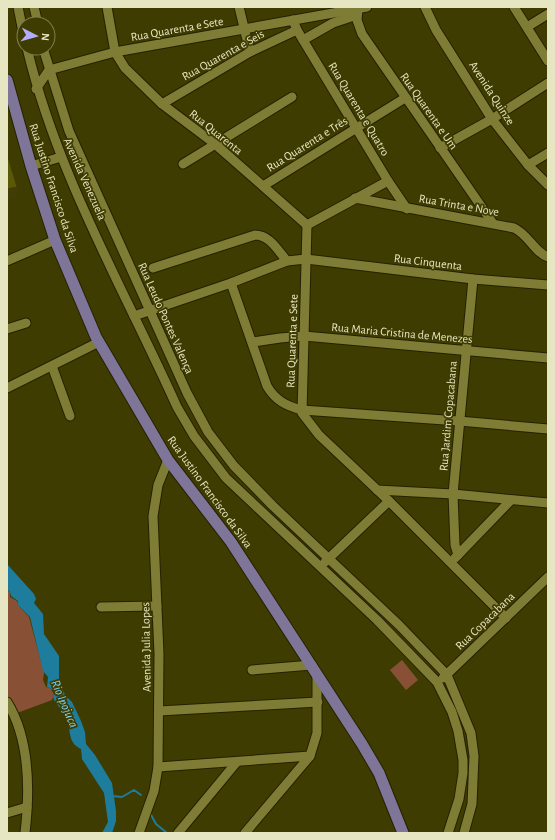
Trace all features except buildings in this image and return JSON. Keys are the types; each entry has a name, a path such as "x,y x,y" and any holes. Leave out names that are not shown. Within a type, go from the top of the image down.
{"main road":[{"name":"Rua Justino Francisco da Silva","path":"7,80 31,166 55,240 99,342 168,460 231,542 314,669 379,773 403,833"}],"street":[{"path":"106,7 115,52"},
{"path":"239,7 250,52"},
{"name":"Avenida Quinze","path":"425,7 436,30 492,118 528,165 548,185"},
{"path":"514,7 548,61"},
{"name":"Rua Quarenta e Sete","path":"49,70 115,52 293,20 323,10 360,11"},
{"path":"303,40 333,23 360,11"},
{"name":"Rua Quarenta e Um","path":"360,11 358,27 362,34 492,222"},
{"path":"527,27 548,14"},
{"name":"Rua Quarenta e Quatro","path":"293,20 297,30 357,127 388,181 407,209"},
{"name":"Rua Quarenta e Seis","path":"162,104 250,52 297,30"},
{"name":"Rua Quarenta","path":"115,52 125,68 162,104 215,144 307,225"},
{"name":"Avenida Venezuela","path":"29,56 36,89 61,157 134,316"},
{"name":"Rua Leudo Pontes Valença","path":"45,56 69,131 187,393 208,432 234,466 399,625 447,675"},
{"path":"36,89 49,70"},
{"path":"440,148 548,83"},
{"path":"183,164 292,97"},
{"name":"Rua Quarenta e Três","path":"263,186 405,98"},
{"path":"528,165 548,153"},
{"path":"31,166 61,157"},
{"path":"307,225 388,181"},
{"name":"Rua Trinta e Nove","path":"355,198 407,209 492,222 521,231 540,252 548,257"},
{"name":"Rua Quarenta e Sete","path":"302,410 307,225"},
{"path":"152,268 255,235 264,237 287,261"},
{"path":"7,261 55,240"},
{"name":"Rua Cinquenta","path":"134,316 231,283 287,261 306,259 473,279 548,285"},
{"name":"Rua Jardim Copacabana","path":"458,555 455,545 453,494 465,350 473,279"},
{"path":"231,283 253,342 267,386 272,395 285,405 302,410 548,429"},
{"name":"Rua Justino Francisco da Silva","path":"134,316 177,407 194,436 226,478 377,620 437,682 452,712 458,731 463,760 463,773 459,799 448,833"},
{"path":"7,329 26,323"},
{"name":"Rua Maria Cristina de Menezes","path":"253,342 304,336 548,358"},
{"path":"7,388 99,342"},
{"path":"52,366 70,416"},
{"path":"302,410 304,416 319,435 389,501 506,618"},
{"name":"Avenida Julia Lopes","path":"139,833 154,791 158,767 160,711 153,516 158,485 168,460"},
{"path":"377,490 453,494 548,504"},
{"path":"450,563 511,500"},
{"path":"320,567 389,501"},
{"name":"Rua Copacabana","path":"437,682 447,675 548,577"},
{"path":"101,607 157,606"},
{"path":"245,833 310,756 317,733 318,702 314,669 252,670"},
{"path":"447,675 471,733 474,756 472,804 464,833"},
{"path":"7,702 12,711 23,745 26,768 27,807 24,833"},
{"path":"160,711 318,702"},
{"path":"158,767 236,763 310,756"},
{"path":"178,833 236,763"},
{"path":"7,813 27,807"}],"shaded area":[{"path":"7,590 10,592 10,597 17,601 17,604 29,617 44,673 43,680 46,687 50,688 54,694 52,700 17,713 7,698"},
{"path":"402,660 418,680 406,690 390,670"}],"water":[{"name":"Rio Ipojuca","path":"7,564 34,594 36,599 34,603 43,614 44,634 59,656 59,681 65,695 72,702 81,721 85,732 86,744 95,755 112,783 116,821 112,833 102,833 108,822 104,793 82,759 81,749 73,743 71,739 66,716 53,697 55,693 47,687 48,677 43,671 30,617 17,604 18,601 11,596 7,589"}],"waterway":[{"path":"112,796 122,797 134,790 141,795"},
{"path":"150,813 156,824 167,833"}]}
